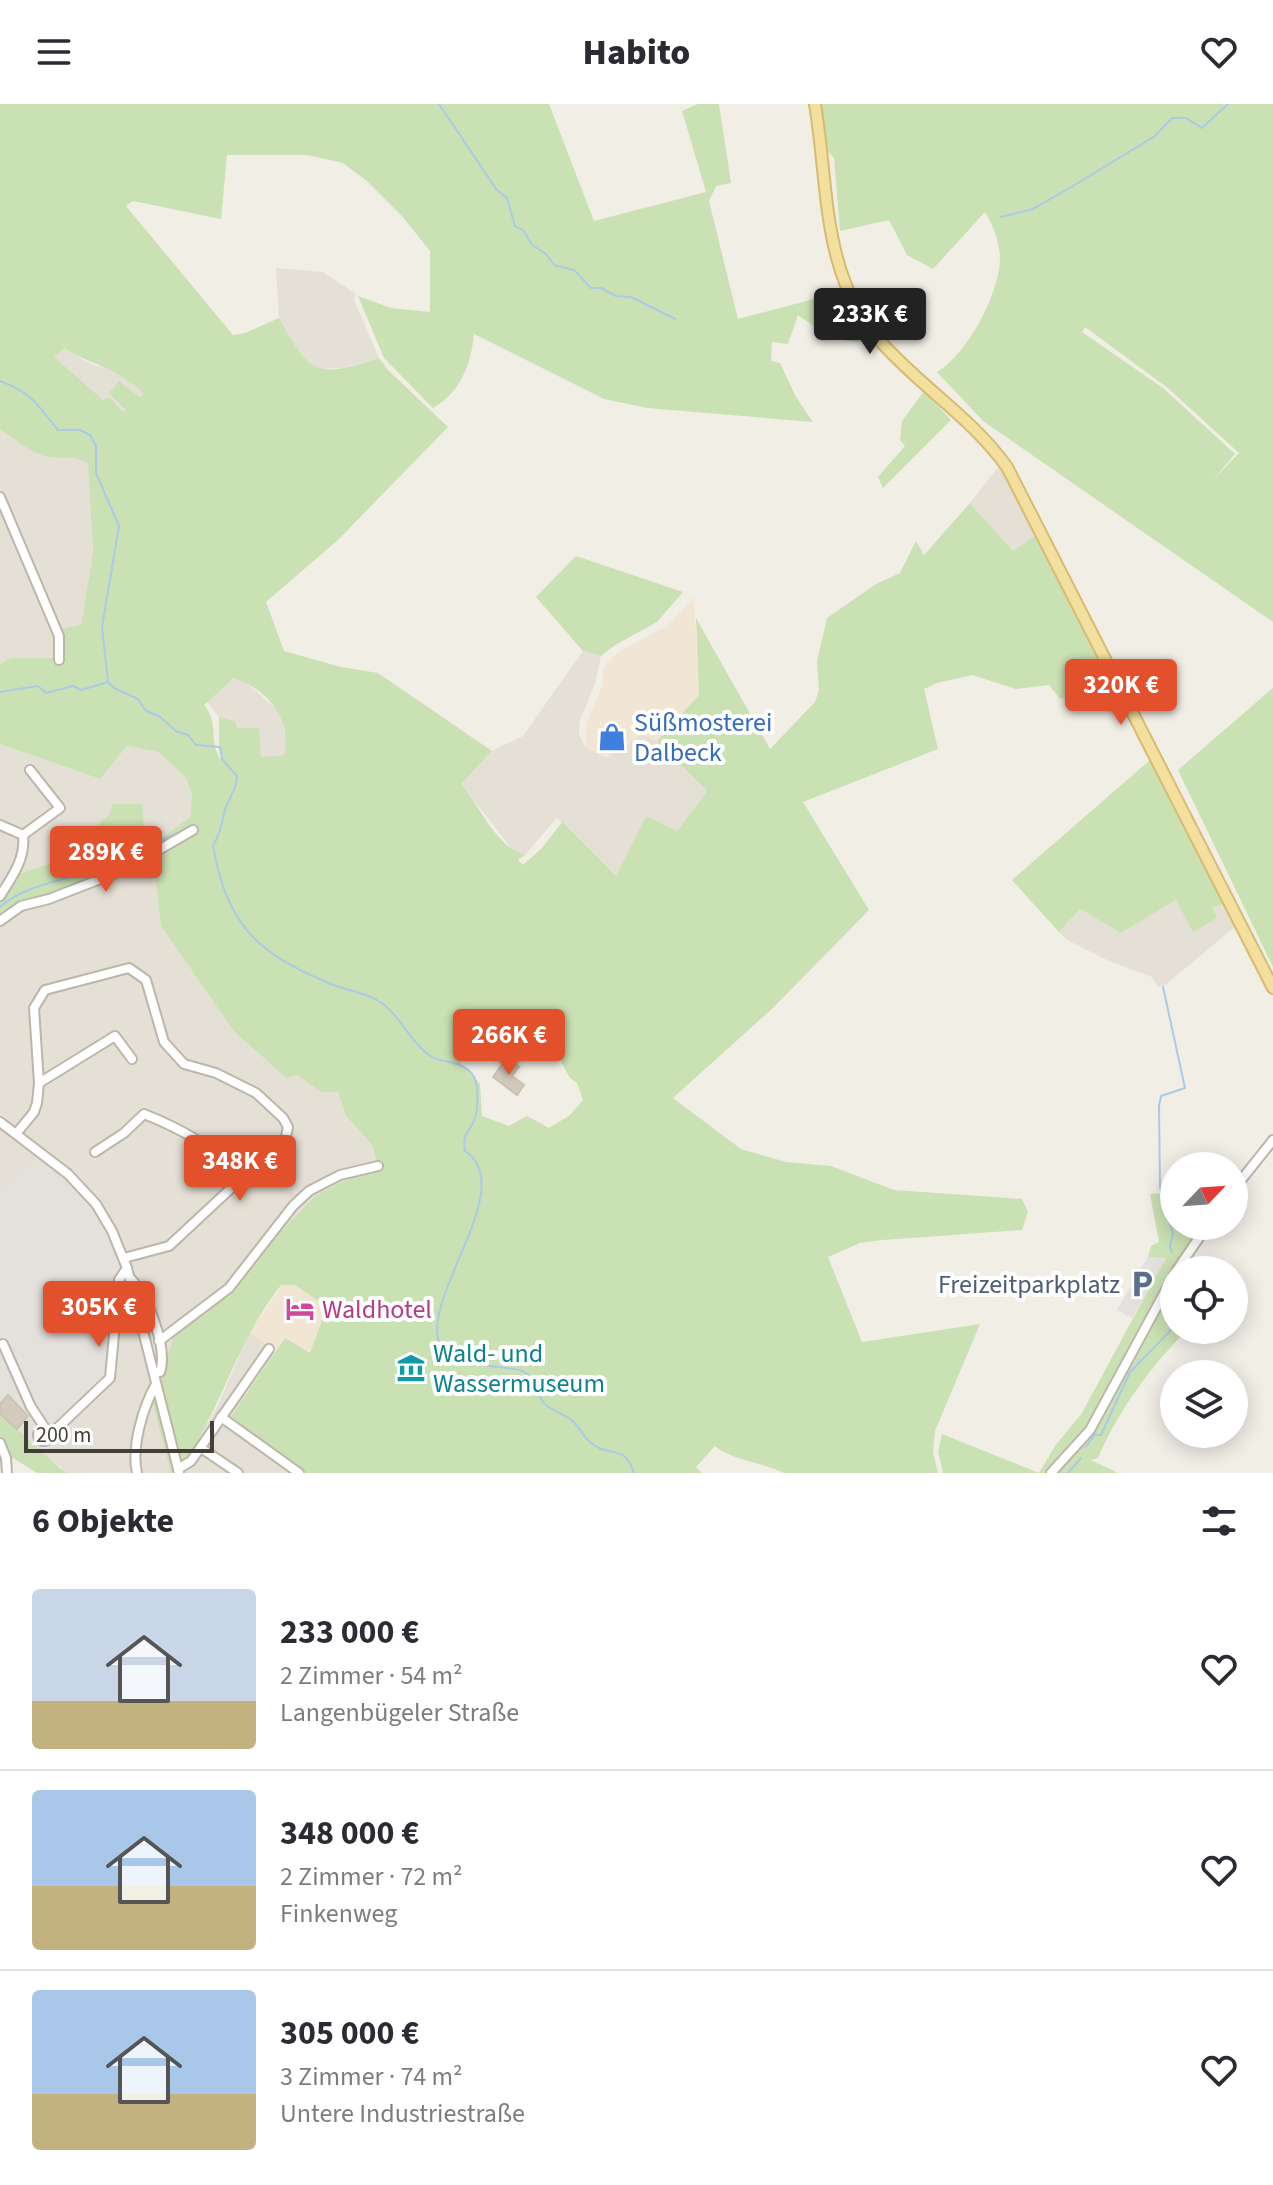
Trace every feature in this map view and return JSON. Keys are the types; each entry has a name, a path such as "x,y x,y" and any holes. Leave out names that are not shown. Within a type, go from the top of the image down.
{"main road":[{"path":"815,104 830,233 844,285 861,317 881,343 972,425 1007,467 1273,988"}],"street":[{"path":"0,497 59,636 59,660"},
{"path":"23,835 60,808 30,770"},
{"path":"0,825 23,835"},
{"path":"0,921 21,906 49,899 126,869 193,830"},
{"path":"0,896 15,873 25,847 23,835"},
{"path":"16,1134 34,1112 39,1083 34,1008 45,990 129,968 146,980 164,1042 184,1064 237,1082 256,1093 276,1111 288,1127 286,1137 243,1179 169,1246 124,1258"},
{"path":"39,1083 115,1036 132,1059"},
{"path":"95,1152 124,1133 144,1114 217,1152 243,1179"},
{"path":"0,1122 82,1187 106,1219 127,1268 179,1471 201,1448 269,1349"},
{"path":"1248,1171 1273,1140"},
{"path":"159,1341 229,1288 293,1206 309,1191 340,1175 378,1166"},
{"path":"3,1344 31,1407 48,1432 110,1378 119,1280 127,1268"},
{"path":"130,1279 144,1295 159,1341 162,1367 160,1372 154,1373"},
{"path":"1051,1473 1090,1430 1160,1300"},
{"path":"137,1473 137,1445 148,1401 156,1384"},
{"path":"221,1417 299,1473"},
{"path":"0,1443 6,1458 7,1473"},
{"path":"201,1448 237,1473"}],"shaded area":[{"path":"276,268 323,272 356,294 354,300 379,358 343,368 318,369 302,359 279,318"},
{"path":"64,348 91,364 121,373 145,393 140,397 119,381 127,409 123,411 104,401 53,357"},
{"path":"0,429 39,454 52,457 75,455 88,464 93,552 81,625 64,636 61,659 11,658 0,664"},
{"path":"999,466 1037,534 1013,551 970,503"},
{"name":"Süßmosterei Dalbeck","path":"694,597 699,695 657,741 641,734 607,758 586,748 586,724 602,686 604,667 619,651 667,626"},
{"path":"583,651 601,656 595,684 580,720 579,734 586,748 607,758 642,734 657,741 707,791 677,831 646,816 616,876 557,818 525,855 514,852 461,784 492,751 523,736"},
{"path":"234,678 247,683 281,713 286,742 284,755 261,757 236,728 235,721 219,717 207,702"},
{"path":"0,744 100,779 127,746 160,752 186,778 192,795 190,817 164,836 145,842 109,815 87,834 96,848 21,873 0,901"},
{"path":"154,864 161,926 297,1075 321,1091 338,1092 346,1116 372,1145 377,1162 315,1196 153,1405 171,1473 68,1473 45,1455 108,1390 38,1159 0,1198 0,918 97,880 146,871"},
{"path":"1176,900 1212,908 1226,903 1237,925 1165,985 1158,987 1152,977 1109,961 1067,940 1059,932 1080,909 1121,933"},
{"path":"38,1159 88,1205 119,1261 108,1390 45,1455 0,1414 0,1198"},
{"name":"Freizeitparkplatz","path":"1148,1257 1160,1258 1160,1269 1132,1318 1117,1310"},
{"path":"282,1285 295,1285 327,1307 310,1354 285,1338 275,1352 250,1332"},
{"path":"250,1332 275,1352 228,1420 305,1473 178,1473 217,1407"}],"green space":[{"path":"0,104 549,104 594,221 706,192 682,111 698,104 719,104 731,183 716,186 709,201 738,319 840,292 850,318 871,340 842,340 823,332 798,315 788,344 772,342 771,361 780,363 796,397 813,422 647,408 604,399 474,334 463,376 451,394 433,408 384,358 358,296 391,308 430,312 430,251 402,216 368,182 343,163 308,155 227,155 221,219 133,201 126,206 233,335 279,318 299,351 317,367 341,368 379,358 448,427 338,540 266,602 284,651 341,667 378,673 492,751 461,784 505,844 525,855 518,860 523,865 542,848 562,822 616,876 646,816 677,831 707,791 657,741 699,695 696,618 770,749 815,702 819,690 817,661 827,618 876,584 900,573 916,541 924,555 970,503 1013,551 1037,534 1108,679 1060,699 1049,685 1016,689 972,675 937,683 924,689 938,749 803,802 869,910 773,1008 673,1098 741,1149 786,1162 831,1166 894,1190 1022,1199 1028,1212 1022,1230 860,1243 828,1257 862,1342 980,1324 935,1431 933,1452 938,1473 784,1473 715,1446 696,1467 702,1473 305,1473 228,1420 285,1338 310,1353 327,1307 295,1285 281,1285 252,1330 193,1450 178,1473 171,1473 153,1405 174,1336 218,1298 315,1196 377,1162 372,1145 346,1116 338,1092 321,1092 297,1075 286,1078 234,1031 161,926 154,865 146,871 97,880 0,918 0,901 21,873 95,849 87,834 109,815 112,804 142,804 145,842 164,836 190,817 192,795 186,778 159,752 127,746 100,779 0,744 0,664 11,658 61,658 64,636 60,629 81,625 93,552 88,464 74,458 38,453 0,429","holes":["64,348 115,373 144,394 140,397 119,381 109,393 126,410 122,411 109,397 103,400 54,357","234,678 246,683 267,698 281,718 286,742 284,755 261,757 259,728 237,728 235,721 219,717 221,760 215,746 212,719 204,705","500,1031 527,1033 554,1049 570,1078 577,1083 583,1100 570,1115 549,1128 527,1116 509,1126 482,1116 480,1084 461,1063 465,1050 480,1037"]},
{"path":"821,104 1273,104 1273,622 983,421 937,372 970,338 994,289 1000,253 988,217 985,212 933,269 907,255 889,220 840,231 834,158 828,151","holes":["1085,327 1169,389 1239,453 1213,480 1235,454 1163,388 1082,332"]},
{"path":"924,391 951,420 883,488 878,477 905,446 900,440 902,421"},
{"path":"576,556 683,592 657,622 601,656 583,651 536,597"},
{"path":"1273,688 1273,967 1178,770"},
{"path":"1150,760 1226,903 1212,908 1217,918 1193,932 1176,900 1121,933 1080,909 1059,932 1012,880"},
{"path":"1160,1193 1160,1240 1203,1240 1193,1256 1148,1257 1151,1246 1159,1242 1150,1194"},
{"path":"1160,1268 1160,1344 1174,1344 1136,1390 1098,1458 1091,1460 1118,1473 1039,1473 1055,1446 1082,1413"},
{"path":"0,1414 68,1473 37,1473 0,1450"},
{"path":"942,1434 1039,1473 943,1473 938,1451"}],"building":[{"path":"507,1058 519,1067 512,1076 524,1085 517,1095 493,1077"},
{"path":"8,1395 28,1416 17,1429 0,1414 0,1404"}],"waterway":[{"path":"439,104 496,189 507,198 515,226 524,231 532,245 546,254 554,265 574,270 591,288 631,297 675,319"},
{"path":"1001,217 1033,209 1078,183 1155,136 1172,118 1186,118 1202,128 1228,104"},
{"path":"0,381 27,395 58,430 80,430 90,435 96,446 96,473 119,526 102,627 108,682 138,699 146,711 159,716 176,731 188,735 196,745 220,747 222,759 237,776 213,846 219,873 236,915 248,932 280,959 326,982 383,1004 425,1052 462,1066 473,1075 477,1085 477,1110 464,1144 465,1151 479,1168 481,1190 476,1216 443,1300 437,1325 440,1345 445,1352 464,1362 525,1372 545,1405 569,1418 596,1447 625,1457 634,1473"},
{"path":"0,692 38,686 46,693 73,686 81,690 108,682"},
{"path":"0,907 32,889 91,870 182,832"},
{"path":"1163,987 1185,1088 1161,1096 1159,1106 1160,1187 1173,1234 1172,1252"},
{"path":"1086,1447 1094,1435 1101,1435 1130,1372 1160,1341"},
{"path":"1068,1473 1081,1458"}],"place":[{"name":"Süßmosterei Dalbeck","path":"612,737"},
{"name":"Freizeitparkplatz","path":"1142,1284"},
{"name":"Waldhotel","path":"300,1309"},
{"name":"Wald- und Wassermuseum","path":"411,1368"}]}
